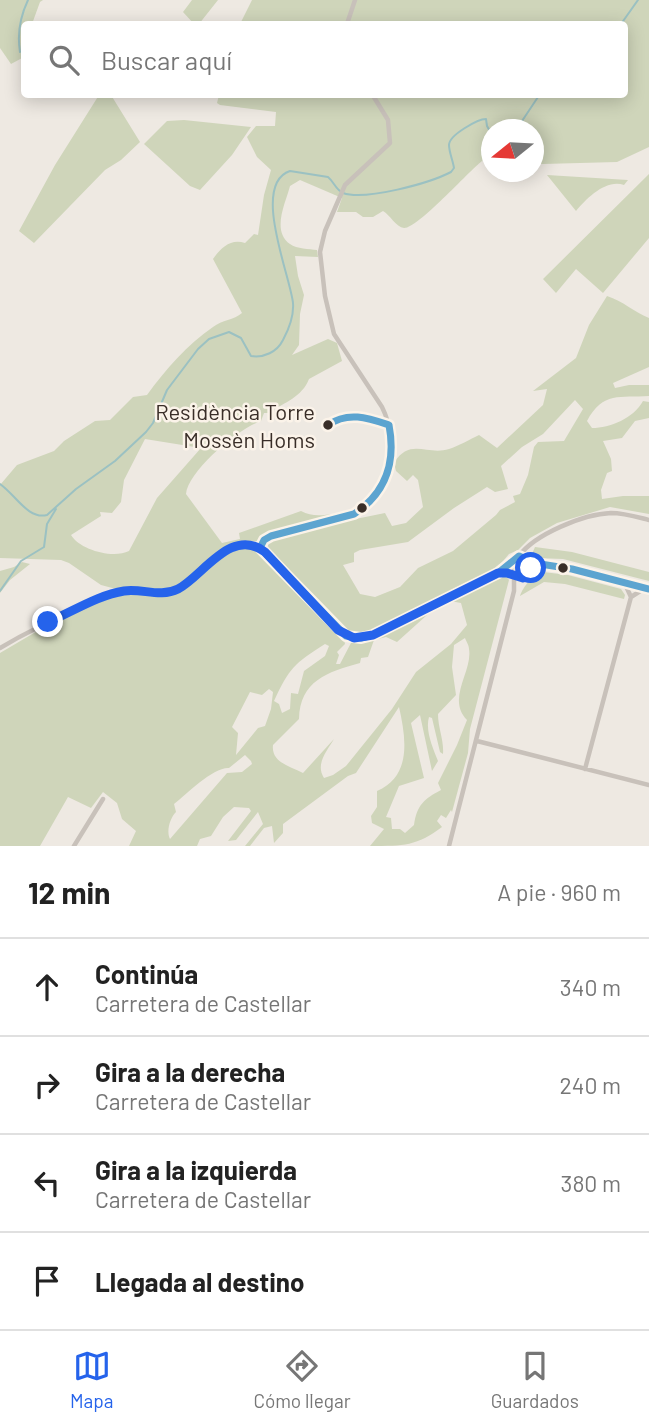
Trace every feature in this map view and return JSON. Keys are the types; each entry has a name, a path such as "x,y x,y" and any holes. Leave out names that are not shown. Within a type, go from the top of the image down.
{"street":[{"path":"348,21 355,0"},
{"path":"260,548 264,540 271,536 352,515 379,492 391,461 393,442 386,415 336,339 325,296 321,244 345,186 354,175 386,149 391,139 390,125 375,98"},
{"path":"0,648 34,629 112,594 137,590 162,594 172,592 191,580 218,555 244,546 260,548 338,630 354,638 373,635 498,573 529,545 546,534 602,514 624,514 649,520"},
{"path":"529,545 528,559 531,570"},
{"path":"519,556 647,589"},
{"path":"449,846 514,592 513,575 509,568 511,562"},
{"path":"514,592 531,570 547,565"},
{"path":"498,573 525,578"},
{"path":"585,769 631,597 625,583"},
{"path":"631,597 647,589"},
{"path":"477,741 649,785"},
{"path":"74,846 103,799"}],"green space":[{"path":"0,0 43,0 33,21 21,21 21,59 11,64 0,48"},
{"path":"192,0 218,0 201,21 191,21 183,12"},
{"path":"252,0 649,0 649,147 617,162 544,164 544,119 481,119 481,162 420,220 404,228 383,211 373,217 363,217 356,212 337,212 342,198 300,180 290,186 281,216 281,232 290,244 317,250 318,257 295,256 304,295 299,345 292,355 328,339 337,343 342,361 309,379 297,395 269,413 264,413 261,421 228,441 195,474 186,494 222,543 240,539 239,533 301,511 319,515 352,512 263,537 260,541 235,546 214,558 174,589 165,591 142,588 142,593 150,595 174,594 224,556 246,548 257,551 278,566 344,640 345,644 337,652 339,655 336,664 340,664 352,641 361,643 373,639 500,576 506,576 509,580 470,729 468,753 452,812 451,810 446,818 441,815 437,821 442,827 409,844 370,846 384,829 372,823 371,816 377,807 377,791 396,776 404,755 399,707 356,773 348,776 283,824 283,833 274,843 272,826 264,828 250,846 245,846 263,824 258,812 236,840 228,841 251,811 249,808 234,807 223,817 211,836 200,839 197,846 129,846 136,831 122,819 117,803 103,792 91,808 68,797 40,846 0,846 0,653 51,623 112,596 116,589 101,585 61,560 0,558 0,485 17,465 54,451 64,441 95,421 110,420 133,397 147,395 169,367 194,342 217,325 242,313 213,259 226,245 245,243 254,234 258,235 271,170 257,157 247,137 256,126 275,126 276,112 217,103 218,98 628,98 628,21 242,21","holes":["145,439 201,448 157,498 129,551 114,554 97,552 82,545 71,535 101,516 100,512 112,513 121,502 124,480","450,601 461,603 467,625 451,644 416,672 392,709 346,766 324,778 321,768 323,758 334,739 303,773 287,766 275,756 273,745 299,719 304,695 310,687 326,675 360,663 361,658 368,657 374,640 386,637 397,642 427,615","465,638 469,658 459,703 467,720 438,783 441,790 422,803 414,825 405,833 400,829 392,829 391,818 386,817 399,786 424,778 411,723 420,715 432,771 438,761 429,734 429,717 432,718 440,752 443,754 438,714 456,695 452,667 454,645","325,644 329,646 325,656 304,671 298,694 291,693 290,709 282,713 279,704 274,701 289,673","269,689 273,692 265,726 258,728 236,755 238,733 232,727 250,692 262,695","245,755 252,764 242,772 227,773 170,839 169,825 176,812 174,804 208,776 229,768"]},
{"path":"97,98 113,98 140,142 121,160 105,170 34,243 19,231 55,165"},
{"path":"184,120 251,127 232,155 200,190 190,186 144,144 167,121"},
{"path":"649,174 649,238 603,293 576,269 556,293 543,279"},
{"path":"547,175 628,180 624,185 610,185 597,191 576,211"},
{"path":"607,296 649,318 649,367 613,383 615,388 649,385 649,396 606,400 593,411 587,421 592,428 614,424 628,417 643,401 649,402 649,418 635,421 622,438 603,441 611,459 612,471 607,473 601,490 602,499 649,496 649,514 610,507 557,523 530,538 518,550 509,554 498,567 369,631 355,634 346,631 265,543 331,524 385,513 392,526 406,523 423,507 418,480 413,475 407,481 396,471 394,463 400,455 413,449 449,449 479,435 497,448 543,405 547,389 533,391 576,358 589,325","holes":["575,400 583,409 564,441 538,442 534,447 528,475 520,494 513,496 515,502 500,510 453,551 418,568 400,587 375,597 360,594 343,565 354,562 354,553 408,542 487,487 495,492 508,489 501,466 522,447 543,434"]},
{"path":"535,547 572,552 649,572 649,581 563,559 536,558 532,554"},
{"path":"22,562 30,564 10,580 0,593 0,571"},
{"path":"543,572 568,575 621,589 625,595 624,599 565,584 544,582 520,596 529,581"}],"waterway":[{"path":"21,21 28,0"},
{"path":"623,21 638,0"},
{"path":"20,52 21,22"},
{"path":"523,119 537,98"},
{"path":"0,484 34,514 47,515 76,489 115,461 146,432 153,423 167,390 198,349 209,339 229,332 241,338 251,356 265,355 277,348 289,327 293,313 273,211 274,193 279,179 290,171 328,177 343,193 353,195 381,193 413,186 451,172 454,168 450,141 459,132 481,120"},
{"path":"0,591 21,561 44,547 47,524 56,509"}],"transit line":[{"path":"328,425 351,417 366,418 389,425 391,452 381,486 365,506 354,514 271,536 264,540 260,548 346,636 361,638 373,635 498,573 519,556 534,563 572,569 649,589"}],"place":[{"name":"Residència Torre Mossèn Homs","path":"328,425"}],"route":[{"path":"48,622 120,592 172,592 197,576 218,555 248,545 265,552 338,630 354,638 373,635 498,573 523,578 529,574 531,568"}]}
